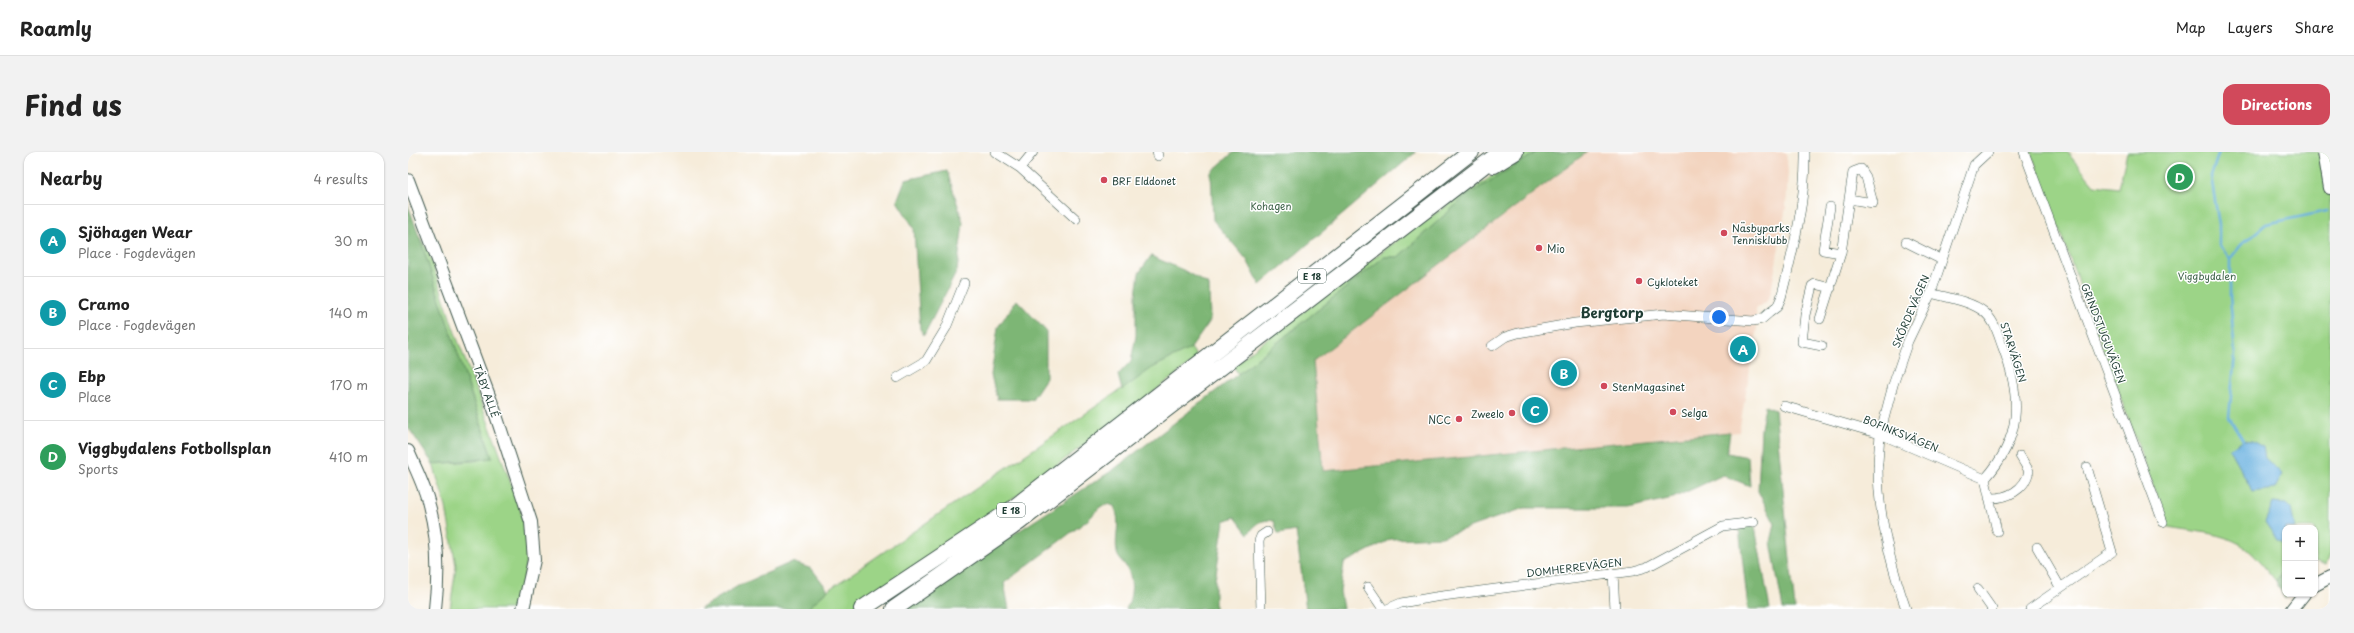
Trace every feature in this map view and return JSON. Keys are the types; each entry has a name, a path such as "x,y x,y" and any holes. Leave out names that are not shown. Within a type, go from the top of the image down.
{"highway":[{"name":"E 18","path":"862,609 1011,510 1471,152"},
{"name":"E 18","path":"894,609 1019,522 1501,152"},
{"path":"1356,263 1515,152"}],"street":[{"path":"995,152 1020,168 1076,219"},
{"path":"1020,168 1033,152"},
{"path":"1492,346 1505,337 1518,332 1597,321 1664,314 1753,321 1762,319 1777,307 1781,298 1797,234 1805,187 1805,152"},
{"name":"SKÖRDEVÄGEN","path":"1906,609 1890,558 1881,513 1878,465 1880,434 1908,341 1931,293 1974,165 1988,152"},
{"name":"GRINDSTUGUVÄGEN","path":"2024,152 2163,522"},
{"path":"2324,152 2330,188"},
{"name":"TÄBY ALLÉ","path":"408,180 494,409 531,522 534,560 523,609"},
{"path":"1820,319 1841,253 1849,199"},
{"path":"1830,207 1823,250 1841,253"},
{"path":"1906,242 1942,260"},
{"path":"897,378 926,362 946,328 964,283"},
{"path":"1822,346 1802,342 1805,315 1812,286 1814,284 1831,288"},
{"name":"STARVÄGEN","path":"1931,293 1973,306 1990,317 2009,366 2015,387 2017,406 2011,439 2004,454 1985,479"},
{"name":"BOFINKSVÄGEN","path":"1784,406 1880,434 1985,479"},
{"path":"408,450 429,504 433,526 437,588 435,609"},
{"path":"1989,498 2008,496 2023,485 2029,471 2020,456"},
{"path":"2030,609 2112,552 2087,467"},
{"path":"1985,479 1996,531"},
{"name":"DOMHERREVÄGEN","path":"1387,609 1401,603 1435,597 1633,571 1647,567 1723,526 1754,522"},
{"path":"1261,609 1259,540 1261,536 1267,532"},
{"path":"2037,547 2060,587"},
{"path":"1613,573 1615,609"},
{"path":"2318,583 2330,577"},
{"path":"1368,587 1383,609"},
{"path":"1978,589 1992,609"},
{"path":"2292,609 2302,597"}],"shaded area":[{"path":"1587,152 1786,152 1788,172 1786,207 1771,292 1766,302 1756,308 1757,329 1739,432 1323,471 1313,361"}],"green space":[{"name":"Kohagen","path":"1234,152 1416,152 1260,285 1247,260 1213,220 1211,172"},
{"path":"1529,152 1537,152 1466,196 1398,257 1384,257 1238,374 1233,365 1416,226"},
{"path":"1537,152 1587,152 1313,361 1323,471 1730,432 1727,453 1748,457 1750,486 1723,475 1673,498 1628,508 1524,508 1442,537 1391,539 1344,563 1340,591 1343,609 1306,609 1296,531 1278,534 1274,521 1266,520 1257,525 1248,534 1235,517 1224,521 1215,580 1215,609 1126,609 1132,587 1130,575 1117,554 1116,540 1118,523 1114,506 1108,504 1100,507 1089,519 1004,583 1009,609 906,609 946,578 1113,470 1238,374 1384,257 1398,257 1466,196"},
{"name":"Viggbydalen","path":"2031,152 2067,152 2094,185 2119,188 2127,152 2330,152 2330,555 2326,565 2318,562 2318,525 2282,525 2282,572 2276,581 2252,553 2234,541 2210,534 2168,527"},
{"path":"947,171 963,222 957,271 924,335 920,329 914,228 897,201 905,180"},
{"path":"408,205 492,458 433,464 408,427"},
{"path":"419,236 429,253 454,330 520,508 527,546 524,578 517,609 450,609 456,566 446,507 433,464 474,461 492,457"},
{"path":"1151,256 1183,270 1209,285 1210,321 1191,348 1152,368 1122,390 1118,375 1131,361 1136,336 1136,295 1139,273"},
{"path":"1017,300 1046,331 1046,378 1032,399 997,399 991,375 998,327"},
{"path":"1191,348 1198,358 985,520 889,585 849,609 807,609 828,590 1152,368"},
{"path":"1765,406 1775,410 1795,609 1783,609 1771,542 1775,524 1758,491 1761,429"},
{"path":"1748,526 1755,527 1770,609 1748,609 1739,528"},
{"path":"792,562 812,569 828,590 807,609 700,609 738,586"},
{"path":"2282,572 2282,593 2276,581"}],"water":[{"path":"2243,440 2252,441 2263,447 2265,458 2282,474 2275,489 2253,492 2229,449"},
{"path":"2273,503 2286,504 2291,509 2294,525 2282,525 2282,544 2277,540 2265,522"}],"waterway":[{"path":"2219,152 2211,176 2219,225 2219,245 2230,259 2230,296 2235,354 2229,417 2243,440"},
{"path":"2230,259 2241,245 2266,224 2327,211"}],"place":[{"name":"Viggbydalens Fotbollsplan","path":"2180,177"},
{"name":"BRF Elddonet","path":"1104,180"},
{"name":"Näsbyparks Tennisklubb","path":"1724,233"},
{"name":"Mio","path":"1539,248"},
{"name":"Cykloteket","path":"1639,281"},
{"name":"Sjöhagen Wear","path":"1743,349"},
{"name":"Cramo","path":"1564,373"},
{"name":"StenMagasinet","path":"1604,386"},
{"name":"Ebp","path":"1535,410"},
{"name":"Selga","path":"1673,412"},
{"name":"Zweelo","path":"1512,413"},
{"name":"NCC","path":"1459,419"}],"district":[{"name":"Bergtorp","path":"1612,312"}]}
